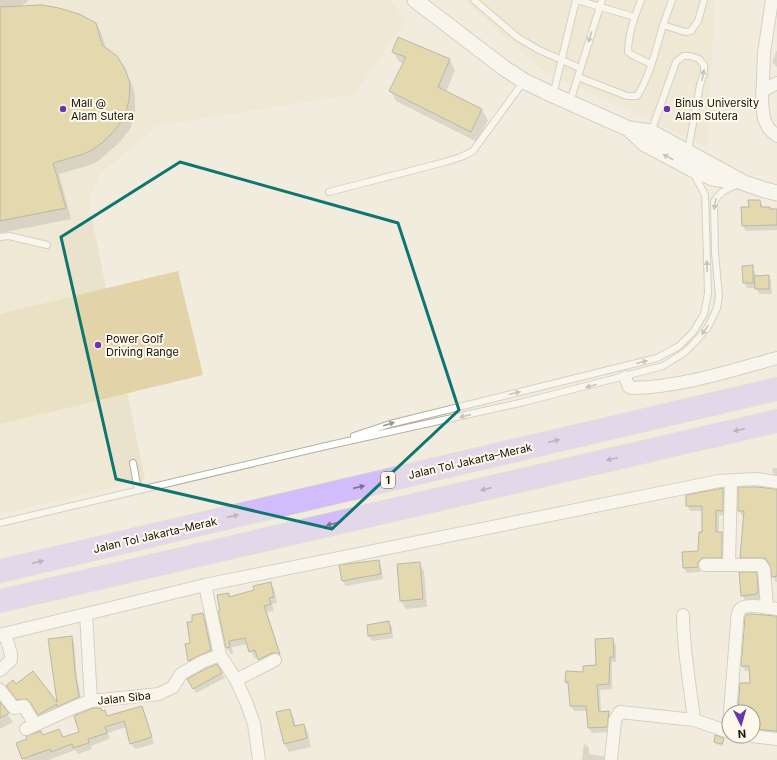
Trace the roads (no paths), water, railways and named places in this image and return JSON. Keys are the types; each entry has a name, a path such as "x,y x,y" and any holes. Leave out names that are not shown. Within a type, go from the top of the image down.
{"highway":[{"name":"Jalan Tol Jakarta–Merak","path":"0,571 777,389"},
{"path":"0,601 777,421"}],"street":[{"path":"415,0 504,68 524,81 629,129 651,132 744,183"},
{"path":"772,0 764,53 762,104 764,119 769,129 777,136"},
{"path":"762,91 777,83"},
{"path":"629,129 645,144 712,178 744,183 777,193"},
{"path":"625,377 629,387 654,388 707,377 777,358"},
{"path":"0,670 11,660 11,654 2,634 205,584 719,481 756,479 777,482"},
{"path":"729,564 731,480"},
{"path":"705,565 757,564 763,567 772,608 748,606 739,611 731,704"},
{"path":"205,584 220,655 236,680 247,704 254,724 259,760"},
{"path":"86,614 91,701"},
{"path":"683,614 685,660 690,681 694,720"},
{"name":"Jalan Siba","path":"0,690 14,708 24,706 31,727 91,701 158,694 174,686 181,674 202,662 220,655"},
{"path":"236,680 275,660"},
{"path":"611,760 615,720 620,712 694,720 721,729"},
{"path":"761,737 777,739"}],"lane":[{"path":"474,0 517,37 539,50 580,68"},
{"path":"553,95 577,0 635,17"},
{"path":"570,102 602,0"},
{"path":"641,0 628,44 628,52 651,64"},
{"path":"578,77 627,96 637,96 651,64 672,0"},
{"path":"663,25 685,32 691,31 698,21 704,0"},
{"path":"651,132 676,62 683,56 699,58 704,65 704,73 700,85 688,153"},
{"path":"329,192 445,162 474,151 524,81"},
{"path":"326,446 390,424 657,358 678,346 693,332 704,314 708,293 705,195 692,169"},
{"path":"0,523 326,446 524,402 663,366 685,352 708,327 717,308 719,296 715,253 714,202 718,195 727,188 744,183"},
{"path":"0,237 9,236 47,245"},
{"path":"133,463 138,490"}],"place":[{"name":"Mall @ Alam Sutera","path":"63,109"},
{"name":"Binus University Alam Sutera","path":"667,109"},
{"name":"Power Golf Driving Range","path":"98,345"}]}
